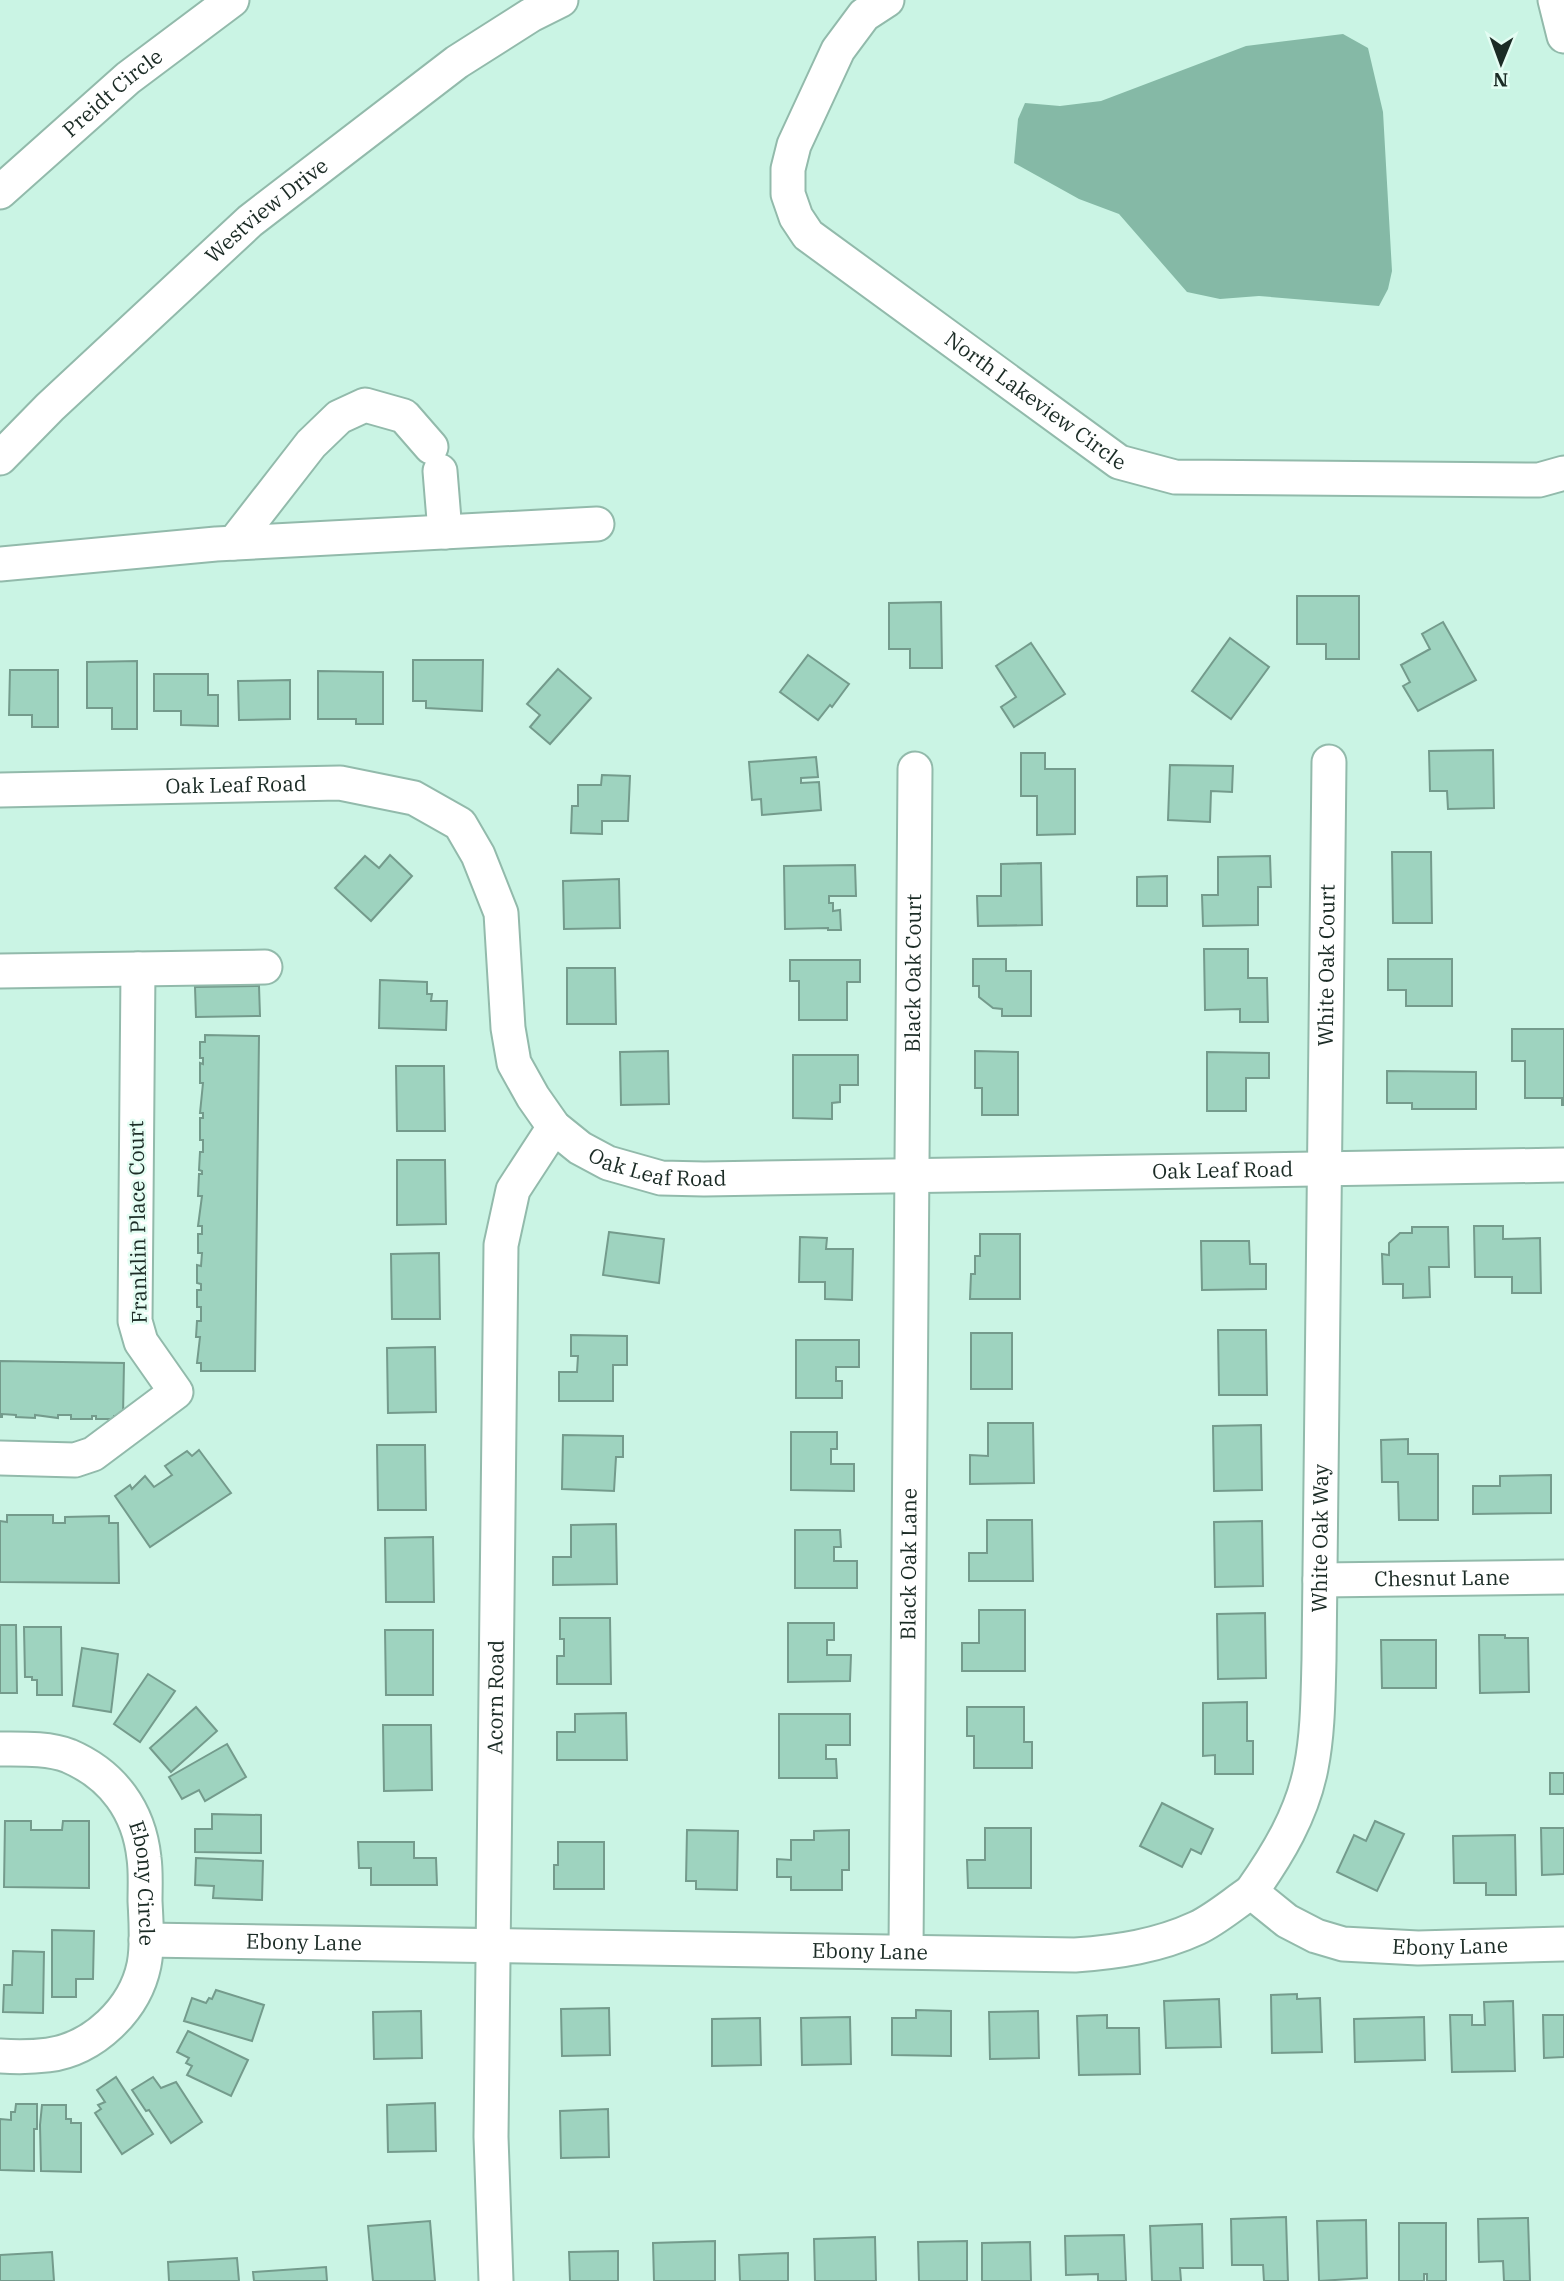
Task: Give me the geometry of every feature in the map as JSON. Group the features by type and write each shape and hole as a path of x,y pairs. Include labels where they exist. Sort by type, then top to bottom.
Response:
{"street":[{"name":"Preidt Circle","path":"0,192 128,78 232,0"},
{"name":"Westview Drive","path":"0,458 50,407 250,221 526,7 561,0"},
{"name":"North Lakeview Circle","path":"887,0 864,15 838,50 794,145 788,169 788,194 796,217 808,235 1119,462 1175,477 1539,480 1564,473"},
{"path":"1555,0 1564,36"},
{"path":"234,543 311,444 339,417 365,405 404,416 435,459 445,532"},
{"path":"0,564 234,543 597,524"},
{"name":"White Oak Court","path":"1324,1168 1329,762"},
{"name":"Black Oak Court","path":"913,1176 915,769"},
{"name":"Oak Leaf Road","path":"0,790 340,783 414,798 460,824 478,855 501,913 508,1028 514,1063 533,1097 554,1127 579,1148 608,1163 661,1178 1564,1165"},
{"path":"0,971 265,967"},
{"name":"Franklin Place Court","path":"0,1458 75,1460 93,1454 176,1392 141,1342 135,1321 138,969"},
{"name":"Acorn Road","path":"496,2281 491,2177 492,1946 501,1245 513,1190 554,1127"},
{"name":"White Oak Way","path":"1251,1892 1278,1853 1291,1826 1303,1798 1311,1767 1320,1660 1324,1168"},
{"name":"Black Oak Lane","path":"906,1951 913,1176"},
{"name":"Chesnut Lane","path":"1320,1580 1564,1577"},
{"name":"Ebony Circle","path":"0,1749 24,1749 67,1755 113,1785 130,1807 139,1832 144,1859 146,1940 139,1983 124,2009 104,2030 80,2045 51,2055 0,2056"},
{"name":"Ebony Lane","path":"146,1940 1076,1955 1121,1952 1166,1940 1199,1927 1251,1892 1287,1921 1316,1936 1343,1944 1418,1948 1564,1944"}],"shaded area":[{"path":"1343,34 1368,48 1383,112 1392,271 1388,289 1379,306 1259,296 1220,299 1187,292 1119,214 1079,199 1014,163 1018,119 1025,103 1060,106 1101,101 1246,46"}],"building":[{"path":"1297,596 1359,596 1359,659 1326,659 1326,644 1297,644"},
{"path":"941,602 942,668 910,668 910,649 889,649 889,603"},
{"path":"1443,622 1476,680 1418,711 1403,686 1410,682 1401,665 1430,649 1422,634"},
{"path":"1230,638 1269,667 1231,719 1192,691"},
{"path":"1031,643 1065,694 1014,727 1001,707 1016,697 996,666"},
{"path":"808,655 849,684 832,707 830,705 818,720 780,692"},
{"path":"413,660 483,660 482,711 426,708 426,701 413,701"},
{"path":"137,661 137,729 112,729 112,708 87,708 87,662"},
{"path":"558,669 591,698 550,744 530,727 540,715 527,704"},
{"path":"10,670 58,670 58,727 32,727 32,715 9,715"},
{"path":"318,671 383,672 383,724 356,724 356,719 318,719"},
{"path":"154,674 208,674 208,695 218,695 218,726 181,725 181,711 154,711"},
{"path":"290,680 290,719 239,720 238,681"},
{"path":"1493,750 1494,808 1448,809 1447,791 1430,791 1429,751"},
{"path":"1021,753 1045,753 1045,769 1075,769 1075,834 1037,835 1037,796 1021,796"},
{"path":"816,757 818,777 801,778 801,783 819,782 821,810 762,815 761,799 752,800 749,762"},
{"path":"1170,765 1233,766 1232,792 1211,791 1210,822 1168,820"},
{"path":"602,775 630,776 628,821 602,821 602,834 571,833 572,806 578,806 578,785 601,785"},
{"path":"1392,852 1431,852 1432,923 1393,923"},
{"path":"390,855 412,876 371,921 335,888 365,856 379,868"},
{"path":"1270,856 1271,887 1258,887 1258,925 1203,926 1202,895 1218,895 1218,857"},
{"path":"1041,863 1042,925 978,926 977,896 1001,896 1001,864"},
{"path":"855,865 856,896 829,896 833,911 840,910 841,930 785,929 784,866"},
{"path":"1167,876 1167,906 1137,906 1137,877"},
{"path":"619,879 620,928 564,929 563,881"},
{"path":"1204,949 1248,949 1248,978 1267,978 1268,1022 1240,1022 1240,1009 1205,1010"},
{"path":"973,959 1006,959 1006,971 1031,971 1031,1016 1002,1016 1002,1009 993,1008 979,997 979,986 973,986"},
{"path":"1388,959 1452,959 1452,1006 1406,1006 1406,990 1388,990"},
{"path":"790,960 860,960 860,982 847,982 847,1020 799,1020 799,981 790,981"},
{"path":"567,968 615,968 616,1024 567,1024"},
{"path":"380,980 427,982 427,994 432,994 431,1001 447,1001 446,1030 379,1028"},
{"path":"259,986 260,1016 196,1017 195,987"},
{"path":"1512,1029 1564,1029 1564,1105 1562,1098 1525,1098 1525,1061 1512,1061"},
{"path":"205,1035 259,1036 255,1371 201,1371 201,1363 197,1363 200,1337 196,1337 197,1321 201,1321 201,1307 197,1307 197,1290 201,1290 201,1284 197,1283 197,1265 201,1266 202,1253 198,1253 198,1234 202,1234 202,1226 198,1226 202,1196 198,1196 199,1174 202,1174 199,1170 200,1152 203,1152 203,1140 200,1140 203,1083 200,1083 200,1063 203,1064 203,1058 200,1058 200,1042 205,1042"},
{"path":"668,1051 669,1104 621,1105 620,1052"},
{"path":"975,1051 1018,1052 1018,1115 982,1115 982,1088 975,1088"},
{"path":"1207,1052 1269,1053 1269,1078 1246,1078 1246,1111 1207,1111"},
{"path":"793,1055 858,1055 858,1085 840,1085 840,1102 832,1103 832,1119 793,1118"},
{"path":"396,1066 444,1066 445,1131 397,1131"},
{"path":"1387,1071 1476,1072 1476,1109 1412,1109 1412,1103 1387,1103"},
{"path":"397,1160 445,1160 446,1224 397,1225"},
{"path":"1474,1226 1503,1226 1503,1239 1540,1238 1541,1293 1512,1293 1512,1277 1475,1277"},
{"path":"1412,1227 1448,1227 1449,1267 1429,1267 1430,1297 1403,1298 1403,1284 1383,1284 1382,1254 1389,1255 1389,1243 1400,1233 1412,1233"},
{"path":"609,1232 664,1239 659,1283 603,1275"},
{"path":"980,1234 1020,1234 1020,1299 970,1299 975,1256 980,1256"},
{"path":"800,1237 827,1238 826,1249 853,1249 852,1300 825,1299 825,1282 799,1282"},
{"path":"1201,1241 1249,1241 1250,1264 1266,1264 1266,1289 1202,1290"},
{"path":"439,1253 440,1319 392,1319 391,1254"},
{"path":"1218,1330 1266,1330 1267,1395 1219,1395"},
{"path":"971,1333 1012,1333 1012,1389 971,1389"},
{"path":"571,1335 627,1336 627,1365 613,1365 613,1401 559,1401 559,1372 577,1372 578,1356 571,1356"},
{"path":"796,1340 859,1340 859,1367 836,1367 836,1381 842,1381 842,1398 796,1398"},
{"path":"435,1347 436,1412 388,1413 387,1348"},
{"path":"0,1361 124,1363 123,1416 114,1416 114,1419 96,1419 96,1416 92,1416 92,1419 71,1419 71,1415 58,1415 58,1418 35,1415 35,1418 2,1414 0,1417"},
{"path":"988,1423 1033,1423 1034,1483 970,1484 970,1455 988,1456"},
{"path":"1261,1425 1262,1490 1214,1491 1213,1426"},
{"path":"791,1432 837,1432 837,1449 831,1449 831,1464 854,1464 854,1491 791,1490"},
{"path":"563,1435 623,1436 623,1457 616,1457 614,1491 562,1489"},
{"path":"1408,1439 1408,1454 1438,1454 1438,1520 1399,1520 1398,1482 1382,1482 1381,1440"},
{"path":"377,1445 425,1445 426,1510 378,1510"},
{"path":"199,1450 231,1493 150,1547 115,1496 130,1485 132,1489 145,1476 154,1487 172,1475 165,1466 187,1451 192,1456"},
{"path":"1551,1475 1551,1513 1473,1514 1473,1486 1500,1486 1500,1476"},
{"path":"7,1515 53,1515 53,1523 65,1523 65,1517 109,1516 109,1523 118,1523 119,1583 0,1582 0,1521 7,1522"},
{"path":"987,1520 1032,1520 1033,1581 969,1581 969,1553 987,1553"},
{"path":"1262,1521 1263,1586 1215,1587 1214,1522"},
{"path":"616,1524 617,1584 553,1585 553,1557 571,1557 571,1525"},
{"path":"795,1530 840,1530 841,1547 834,1547 834,1561 857,1561 857,1588 795,1588"},
{"path":"433,1537 434,1602 386,1602 385,1538"},
{"path":"979,1610 1025,1610 1025,1671 962,1671 962,1643 979,1643"},
{"path":"1265,1613 1266,1678 1218,1679 1217,1614"},
{"path":"560,1618 610,1618 611,1684 557,1684 557,1656 564,1656 564,1639 560,1639"},
{"path":"788,1623 834,1623 834,1640 827,1640 827,1655 851,1655 850,1681 788,1682"},
{"path":"0,1625 16,1625 17,1693 0,1693"},
{"path":"24,1627 61,1627 62,1695 37,1695 37,1680 25,1677"},
{"path":"385,1630 433,1630 433,1695 386,1695"},
{"path":"1479,1635 1528,1638 1529,1692 1480,1693"},
{"path":"1381,1640 1436,1640 1436,1688 1382,1688"},
{"path":"82,1648 118,1654 111,1712 73,1706"},
{"path":"148,1674 175,1691 140,1742 114,1724"},
{"path":"1247,1702 1247,1741 1253,1741 1253,1774 1215,1774 1215,1755 1203,1756 1203,1703"},
{"path":"196,1707 217,1731 171,1772 150,1748"},
{"path":"967,1707 1024,1707 1024,1742 1032,1742 1032,1768 974,1768 974,1736 967,1736"},
{"path":"626,1713 627,1760 557,1760 557,1732 575,1732 575,1714"},
{"path":"779,1714 850,1714 850,1745 826,1745 826,1759 836,1759 837,1778 779,1778"},
{"path":"383,1725 431,1725 432,1790 384,1791"},
{"path":"227,1744 246,1777 205,1801 199,1790 182,1799 169,1777"},
{"path":"1550,1773 1564,1773 1564,1794 1550,1794"},
{"path":"1162,1803 1213,1829 1201,1854 1191,1849 1182,1867 1140,1846"},
{"path":"212,1814 261,1815 261,1853 195,1852 195,1829 212,1829"},
{"path":"5,1821 31,1821 31,1830 62,1830 63,1821 89,1821 89,1888 4,1887"},
{"path":"1375,1821 1404,1834 1377,1891 1337,1872 1354,1835 1366,1841"},
{"path":"985,1828 1031,1828 1031,1888 968,1888 967,1860 985,1860"},
{"path":"1541,1828 1564,1828 1564,1874 1542,1875"},
{"path":"687,1830 738,1831 737,1890 696,1889 696,1881 686,1881"},
{"path":"849,1830 849,1870 842,1870 842,1890 791,1890 791,1877 777,1877 777,1859 791,1860 791,1840 814,1840 814,1831"},
{"path":"1515,1835 1516,1895 1486,1895 1486,1883 1454,1883 1453,1836"},
{"path":"358,1842 414,1842 414,1858 436,1858 437,1885 371,1885 371,1868 359,1868"},
{"path":"558,1842 604,1842 604,1889 554,1889"},
{"path":"196,1858 263,1861 262,1900 213,1898 214,1886 195,1885"},
{"path":"52,1930 94,1931 93,1979 76,1979 76,1997 52,1997"},
{"path":"13,1951 44,1952 43,2013 3,2012 4,1985 12,1985"},
{"path":"216,1990 264,2005 252,2041 184,2021 192,1998 206,2003 209,1998 212,1999"},
{"path":"1297,1994 1297,1999 1320,1998 1322,2052 1272,2053 1271,1995"},
{"path":"1219,1999 1221,2047 1166,2048 1164,2001"},
{"path":"1513,2001 1515,2071 1452,2072 1450,2015 1472,2015 1472,2025 1485,2025 1484,2002"},
{"path":"609,2008 610,2055 562,2056 561,2009"},
{"path":"916,2010 951,2011 951,2056 892,2055 892,2018 916,2018"},
{"path":"421,2011 422,2058 374,2059 373,2012"},
{"path":"1038,2011 1039,2058 990,2059 989,2012"},
{"path":"1107,2015 1107,2028 1139,2028 1140,2074 1079,2075 1077,2016"},
{"path":"1543,2015 1564,2015 1564,2057 1544,2058"},
{"path":"850,2017 851,2064 802,2065 801,2018"},
{"path":"1424,2017 1425,2060 1355,2062 1354,2019"},
{"path":"760,2018 761,2065 712,2066 712,2019"},
{"path":"188,2031 248,2060 231,2096 187,2075 192,2066 186,2063 189,2058 177,2052"},
{"path":"116,2077 153,2134 122,2154 95,2113 101,2109 98,2105 105,2102 97,2090"},
{"path":"153,2077 161,2088 176,2082 202,2122 171,2143 132,2090"},
{"path":"435,2103 436,2151 388,2152 387,2105"},
{"path":"16,2104 37,2104 34,2171 0,2170 0,2119 11,2120 11,2112 15,2112"},
{"path":"42,2105 66,2105 66,2119 71,2119 71,2123 81,2123 81,2172 41,2171"},
{"path":"608,2109 609,2157 561,2158 560,2111"},
{"path":"1286,2217 1288,2281 1264,2281 1263,2265 1232,2265 1231,2219"},
{"path":"1528,2218 1530,2281 1504,2281 1503,2261 1479,2262 1478,2219"},
{"path":"1366,2220 1367,2278 1319,2281 1317,2221"},
{"path":"430,2221 435,2281 373,2281 368,2226"},
{"path":"1399,2223 1446,2223 1446,2281 1427,2281 1427,2274 1424,2274 1424,2281 1399,2281"},
{"path":"1202,2224 1203,2268 1180,2268 1181,2281 1152,2281 1150,2226"},
{"path":"1124,2235 1126,2281 1098,2281 1098,2274 1066,2275 1065,2236"},
{"path":"875,2237 876,2281 815,2281 814,2239"},
{"path":"715,2241 715,2281 654,2281 653,2243"},
{"path":"967,2241 967,2281 919,2281 918,2242"},
{"path":"1030,2242 1031,2281 982,2281 982,2243"},
{"path":"618,2251 618,2281 570,2281 569,2252"},
{"path":"52,2252 54,2281 0,2281 0,2255"},
{"path":"788,2253 788,2281 740,2281 739,2255"},
{"path":"237,2258 239,2281 169,2281 168,2262"},
{"path":"326,2267 327,2281 254,2281 253,2272"}]}
